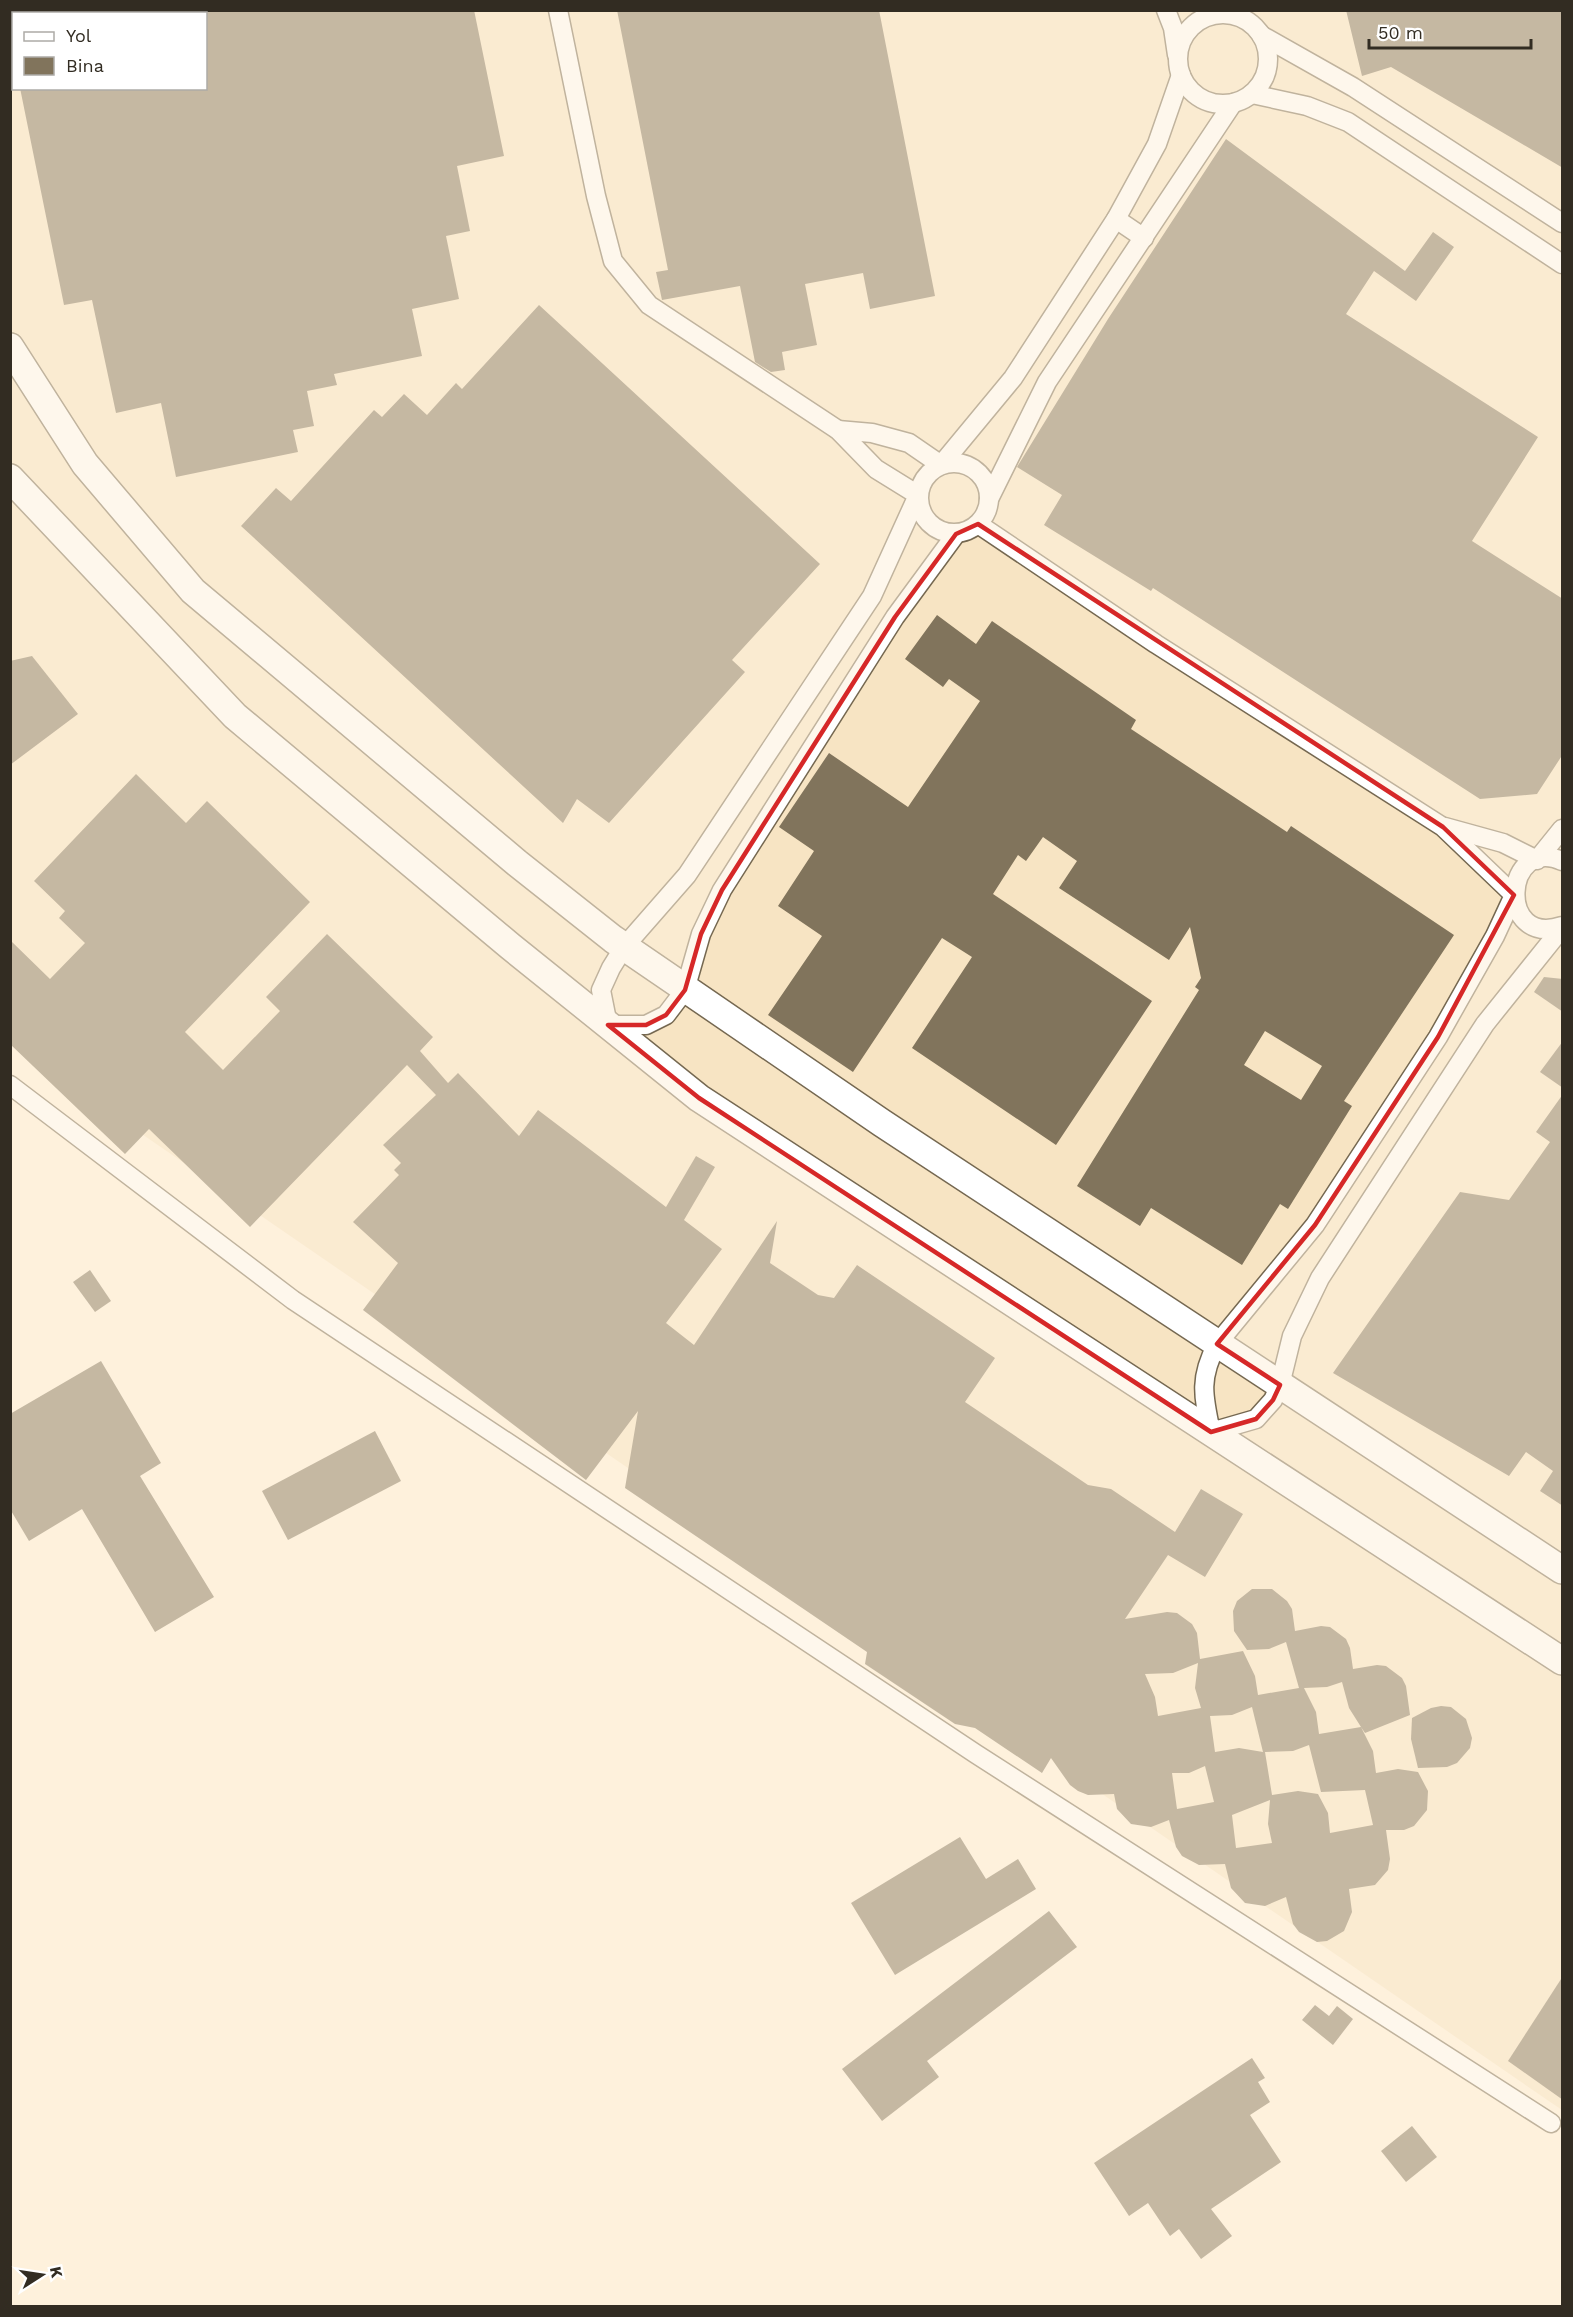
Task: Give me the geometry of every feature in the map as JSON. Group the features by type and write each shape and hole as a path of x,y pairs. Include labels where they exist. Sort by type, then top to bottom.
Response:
{"street":[{"path":"558,10 596,196 613,261 649,305 838,430 876,469 918,495 921,512 927,522 944,533 956,534 968,531 978,524 987,511 989,499 1047,382 1233,103"},
{"path":"608,1025 601,990 624,947 687,875 872,596 926,477 941,465 1013,378 1116,219 1157,144 1179,67 1180,44 1188,31 1200,20 1218,14 1231,13 1251,23 1261,35 1267,50 1268,67 1263,81 1252,94 1233,103 1216,104 1201,99 1189,88 1179,67 1173,28 1166,10"},
{"path":"1261,35 1353,87 1563,223"},
{"path":"1252,94 1307,106 1348,122 1563,264"},
{"path":"1116,219 1144,238"},
{"path":"10,347 85,464 194,591 517,863 624,947 685,990 1217,1344 1563,1570"},
{"path":"838,430 872,433 909,443 941,465 954,462 974,468 987,486 989,499"},
{"path":"10,478 235,716 699,1098 1563,1661"},
{"path":"978,524 1155,644 1443,827 1514,895 1515,904 1527,921 1537,927 1562,927"},
{"path":"608,1025 646,1025 666,1015 685,990 701,934 722,890 896,617 956,534"},
{"path":"1443,827 1503,843 1537,860 1550,858 1563,861"},
{"path":"1211,1432 1202,1390 1206,1364 1217,1344 1316,1225 1438,1037 1495,936 1514,895 1520,872 1537,860 1563,829"},
{"path":"1211,1432 1256,1419 1273,1400 1281,1385 1292,1336 1320,1278 1485,1024 1562,927"},
{"path":"10,1085 293,1300 976,1754 1551,2123"}],"highlighted area":[{"path":"978,524 1443,827 1514,895 1438,1037 1315,1225 1217,1344 1280,1385 1273,1400 1256,1419 1211,1432 699,1098 608,1025 646,1025 666,1015 685,990 701,934 722,890 895,617 956,534"}],"shaded area":[{"path":"11,11 1562,11 1562,2110 11,1044"}],"building":[{"path":"206,10 474,10 504,156 457,166 470,231 446,236 459,299 412,309 422,356 334,374 337,385 307,391 314,426 293,430 298,452 176,477 161,403 116,413 92,300 64,305 20,90 207,90"},
{"path":"617,10 879,10 935,296 870,309 863,273 805,284 817,345 782,352 785,370 771,372 755,362 740,286 662,300 656,272 668,270"},
{"path":"1346,10 1563,10 1563,168 1391,67 1362,76"},
{"path":"1226,139 1405,271 1433,232 1454,247 1416,301 1374,271 1346,314 1538,437 1472,541 1563,599 1563,754 1537,794 1480,799 1153,588 1151,591 1044,525 1062,495 1017,467 1108,319"},
{"path":"539,305 820,564 732,660 745,672 609,823 577,799 563,823 241,526 276,488 291,501 374,410 382,417 404,394 427,415 456,383 462,389"},
{"path":"937,615 976,644 992,621 1136,720 1131,729 1287,832 1291,826 1454,935 1344,1101 1352,1106 1288,1209 1280,1204 1242,1265 1151,1208 1140,1226 1077,1186 1199,990 1195,987 1201,978 1190,927 1169,960 1059,888 1077,861 1043,837 1026,861 1018,855 993,894 1152,1001 1056,1145 912,1048 972,957 942,938 853,1072 768,1015 822,936 778,906 814,851 779,827 829,753 908,807 980,701 949,679 943,687 905,659","holes":["1265,1031 1322,1066 1301,1100 1244,1065"]},
{"path":"32,656 78,714 10,765 10,661"},
{"path":"136,774 186,823 207,801 310,902 185,1032 223,1070 280,1011 266,997 327,934 433,1037 420,1051 448,1083 458,1073 519,1136 538,1110 666,1207 696,1156 715,1167 684,1220 722,1249 666,1323 694,1345 777,1221 770,1263 818,1295 834,1298 857,1265 995,1358 965,1402 1088,1485 1111,1489 1175,1532 1201,1489 1243,1514 1205,1577 1168,1555 1125,1619 1167,1612 1177,1613 1192,1624 1197,1633 1200,1659 1243,1651 1255,1676 1258,1695 1299,1688 1286,1642 1269,1649 1247,1650 1234,1631 1233,1611 1237,1601 1252,1589 1272,1589 1287,1601 1292,1609 1295,1631 1321,1626 1330,1627 1346,1639 1350,1648 1353,1669 1377,1665 1386,1666 1402,1678 1406,1686 1410,1715 1365,1733 1361,1727 1373,1751 1376,1773 1398,1769 1418,1772 1428,1791 1427,1810 1414,1826 1404,1830 1386,1830 1390,1859 1388,1870 1375,1885 1349,1889 1352,1912 1344,1931 1327,1941 1317,1942 1299,1932 1293,1924 1286,1897 1265,1906 1245,1903 1231,1888 1225,1864 1199,1865 1182,1856 1176,1847 1169,1820 1151,1827 1131,1824 1117,1809 1114,1794 1088,1795 1078,1791 1070,1785 1051,1758 1042,1773 975,1728 955,1724 865,1664 867,1652 625,1488 638,1411 586,1480 363,1310 398,1263 353,1222 399,1175 394,1170 401,1163 383,1145 436,1095 407,1065 250,1227 149,1129 125,1154 10,1044 10,940 50,979 85,943 59,918 65,911 34,881","holes":["1198,1663 1195,1688 1201,1708 1158,1716 1155,1697 1145,1674 1173,1673","1342,1682 1349,1708 1361,1727 1319,1734 1316,1712 1304,1688 1327,1687","1252,1707 1263,1752 1239,1748 1215,1752 1210,1716 1232,1715","1309,1745 1321,1792 1365,1790 1373,1825 1330,1833 1328,1813 1318,1794 1298,1791 1272,1795 1265,1752 1293,1751","1205,1766 1214,1802 1177,1809 1172,1773 1189,1773","1270,1800 1268,1824 1272,1843 1236,1848 1232,1815"]},
{"path":"1544,977 1563,979 1563,1012 1534,992"},
{"path":"1563,1041 1563,1088 1540,1072"},
{"path":"1563,1094 1563,1506 1540,1491 1553,1471 1526,1452 1509,1476 1333,1373 1460,1192 1509,1200 1550,1142 1536,1132"},
{"path":"90,1270 111,1301 95,1312 73,1282"},
{"path":"101,1361 161,1463 140,1476 214,1597 155,1632 82,1509 29,1541 10,1509 10,1414"},
{"path":"375,1431 401,1481 288,1540 262,1491"},
{"path":"1451,1707 1466,1719 1472,1738 1470,1748 1457,1763 1447,1767 1418,1768 1411,1739 1412,1718 1431,1708"},
{"path":"960,1837 986,1879 1018,1859 1036,1889 895,1975 851,1903"},
{"path":"1049,1911 1077,1947 927,2061 939,2077 882,2121 842,2069"},
{"path":"1563,1976 1563,2100 1508,2061"},
{"path":"1315,2005 1329,2016 1337,2006 1353,2019 1333,2045 1302,2020"},
{"path":"1252,2058 1265,2078 1258,2082 1270,2102 1250,2115 1281,2162 1211,2209 1232,2236 1201,2259 1179,2229 1170,2236 1148,2203 1129,2216 1094,2163"},
{"path":"1412,2126 1437,2157 1406,2182 1381,2151"}]}
